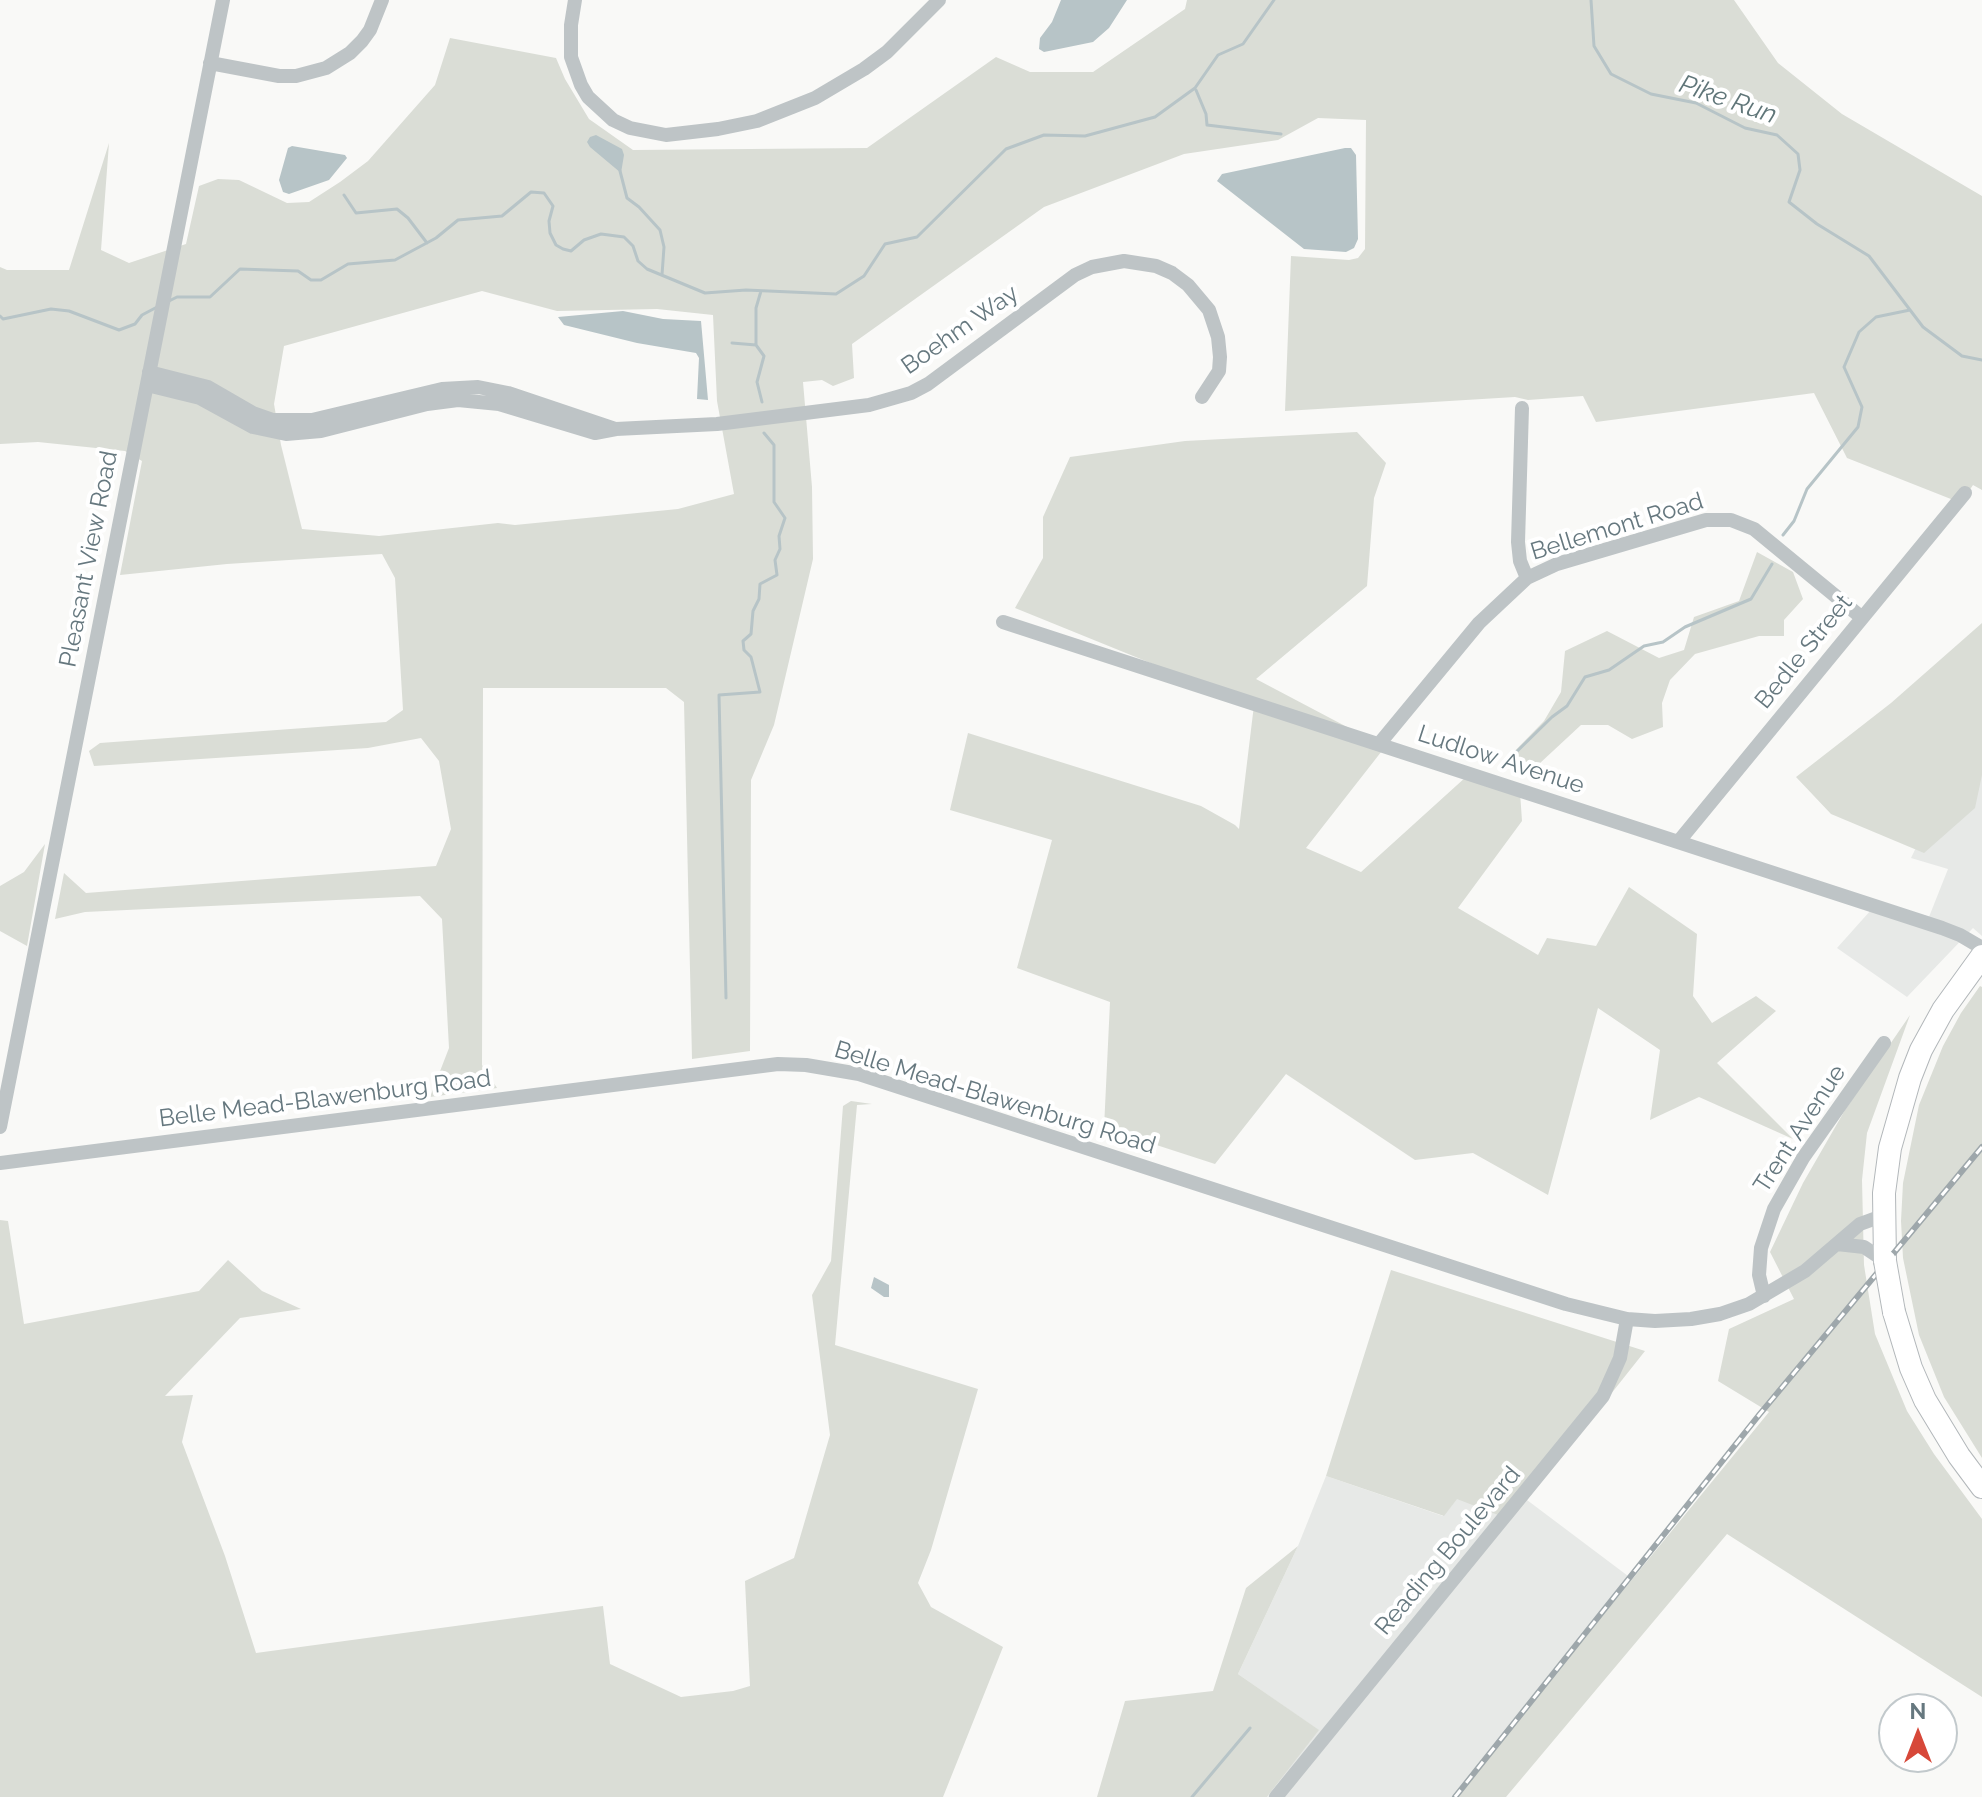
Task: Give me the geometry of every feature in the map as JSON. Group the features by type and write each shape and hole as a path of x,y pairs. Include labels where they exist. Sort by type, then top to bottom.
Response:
{"highway":[{"path":"1982,956 1957,990 1921,1050 1899,1114 1882,1216 1885,1261 1900,1337 1911,1368 1936,1421 1982,1487"}],"street":[{"name":"Pleasant View Road","path":"0,1127 223,0"},
{"path":"210,63 279,76 296,76 326,68 350,53 362,41 382,0"},
{"path":"575,0 570,34 571,57 588,97 613,120 630,128 666,135 757,121 815,98 887,52 939,0"},
{"name":"Boehm Way","path":"148,379 253,420 270,432 302,434 436,396 518,403 595,433 616,429 717,424 869,405 911,393 943,374 1075,275 1092,267 1124,261 1156,266 1172,273 1194,291 1209,310 1218,337 1219,371 1202,397"},
{"path":"1522,408 1518,542 1520,561 1527,578"},
{"name":"Bedle Street","path":"1679,841 1965,493"},
{"name":"Bellemont Road","path":"1379,744 1479,623 1527,578 1603,549 1706,520 1718,518 1754,529 1861,617"},
{"name":"Ludlow Avenue","path":"1003,622 1942,928 1982,948"},
{"name":"Trent Avenue","path":"1764,1296 1759,1275 1761,1248 1774,1209 1803,1158 1884,1043"},
{"name":"Belle Mead-Blawenburg Road","path":"0,1163 746,1067 806,1065 836,1069 884,1082 1566,1304 1627,1319 1699,1318 1731,1310 1764,1296"},
{"path":"1764,1296 1805,1271 1860,1224 1882,1216"},
{"path":"1837,1244 1858,1245 1885,1261"},
{"name":"Reading Boulevard","path":"1276,1797 1603,1396 1620,1358 1627,1319"}],"shaded area":[{"path":"1061,0 1127,0 1109,28 1093,42 1044,52 1039,49 1040,38 1052,22"},
{"path":"1187,0 1734,0 1778,63 1842,114 1982,196 1982,490 1973,485 1961,503 1847,458 1814,393 1596,422 1583,396 1528,400 1515,397 1285,411 1291,256 1349,260 1358,258 1365,249 1366,120 1318,118 1278,140 1184,154 1044,207 852,344 854,378 833,386 822,380 803,382 812,487 813,559 774,725 751,780 750,1051 692,1059 684,702 666,688 483,688 482,1065 497,1088 430,1097 449,1048 442,919 420,896 85,912 55,919 64,873 86,893 436,866 451,829 439,761 421,738 368,748 94,766 89,751 100,743 386,722 403,710 395,578 382,554 227,564 120,575 142,461 125,451 38,442 0,444 0,267 7,270 69,270 109,143 101,250 129,263 186,244 199,186 218,179 239,180 287,203 309,202 340,182 368,161 435,85 450,38 556,58 589,119 633,150 867,148 996,57 1030,72 1093,72 1185,9","holes":["482,291 557,311 657,309 713,315 717,401 734,494 678,509 515,525 498,523 379,536 302,529 274,404 284,346"]},
{"path":"596,135 622,149 621,173 590,147 587,142"},
{"path":"292,146 345,155 347,158 329,180 289,194 283,192 279,180 288,148"},
{"path":"1351,148 1356,155 1358,239 1354,248 1346,252 1304,249 1217,181 1222,174"},
{"path":"623,311 663,319 701,321 708,400 697,399 699,358 696,353 637,343 564,325 558,317"},
{"path":"1357,432 1386,463 1374,498 1367,586 1256,679 1385,747 1306,848 1361,872 1467,776 1520,792 1522,821 1458,908 1538,955 1547,938 1596,946 1629,887 1697,934 1693,996 1712,1023 1756,996 1776,1011 1717,1063 1793,1139 1699,1097 1650,1120 1660,1050 1598,1008 1548,1195 1473,1153 1415,1160 1286,1074 1215,1164 1104,1128 1110,1002 1017,968 1052,840 950,810 968,733 1201,806 1239,829 1254,705 1015,608 1043,558 1043,517 1070,457 1185,441"},
{"path":"1757,552 1793,572 1803,599 1784,620 1784,636 1759,636 1695,654 1670,680 1662,703 1663,727 1632,739 1608,725 1581,725 1539,764 1506,760 1544,721 1561,692 1565,651 1607,631 1659,658 1684,650 1694,617 1739,601"},
{"path":"1982,623 1982,775 1975,808 1924,853 1831,814 1796,777 1891,703"},
{"path":"1982,733 1982,936 1973,928 1907,997 1837,948 1871,910 1925,927 1948,869 1911,858"},
{"path":"45,844 27,946 0,931 0,886 24,872"},
{"path":"1980,986 1982,1458 1944,1397 1919,1335 1903,1258 1901,1221 1903,1183 1919,1105 1943,1046"},
{"path":"1910,1015 1867,1133 1862,1180 1864,1265 1875,1334 1907,1411 1982,1519 1982,1697 1727,1534 1506,1797 1454,1797 1769,1412 1718,1381 1729,1329 1794,1299 1770,1252 1803,1183 1845,1110"},
{"path":"851,1101 872,1104 857,1105 835,1345 978,1389 931,1550 918,1583 931,1607 1003,1647 943,1797 0,1797 0,1220 8,1221 24,1324 199,1291 228,1260 262,1291 301,1309 240,1318 165,1396 193,1395 182,1442 225,1556 256,1653 603,1606 610,1664 681,1697 733,1691 750,1686 745,1581 794,1558 830,1435 812,1295 831,1261 843,1106"},
{"path":"1391,1270 1645,1351 1511,1520 1457,1499 1444,1516 1326,1476"},
{"path":"874,1277 889,1285 889,1297 871,1288"},
{"path":"1326,1476 1443,1516 1456,1499 1527,1500 1632,1579 1454,1797 1267,1797 1318,1730 1238,1674 1298,1546"},
{"path":"1298,1546 1238,1674 1319,1730 1267,1797 1097,1797 1125,1701 1213,1691 1246,1588"}],"waterway":[{"path":"169,301 177,297 210,297 240,269 298,271 311,280 321,280 348,264 395,260 436,238 458,220 502,216 531,192 544,193 553,206 550,233 556,245 563,249 571,251 584,240 601,234 624,237 633,246 638,261 647,269 705,293 746,290 836,294 864,276 885,244 917,237 1006,149 1044,135 1085,136 1155,117 1195,88 1218,55 1243,44 1274,0"},
{"name":"Pike Run","path":"1591,0 1594,46 1611,74 1651,94 1696,103 1745,128 1777,135 1798,154 1800,170 1789,202 1817,224 1869,256 1923,327 1962,356 1982,360"},
{"path":"1196,90 1207,125 1281,134"},
{"path":"620,171 627,198 660,230 664,247 662,275"},
{"path":"344,195 356,213 397,209 427,243"},
{"path":"761,291 756,308 756,345 764,356 757,382 762,402"},
{"path":"0,316 3,319 51,309 69,311 119,330 135,324 142,315 159,306"},
{"path":"1783,535 1794,521 1807,489 1858,427 1862,407 1844,367 1859,332 1876,317 1910,310"},
{"path":"732,343 756,345"},
{"path":"726,998 719,695 760,692 751,657 744,650 743,641 751,634 760,584 777,575 775,560 785,518 774,502 774,445 764,433"},
{"path":"1500,768 1567,706 1585,677 1609,670 1644,646 1663,642 1685,627 1751,599 1772,564"},
{"path":"1192,1797 1250,1728"}],"railway":[{"path":"1455,1797 1759,1415 1982,1147"}]}
